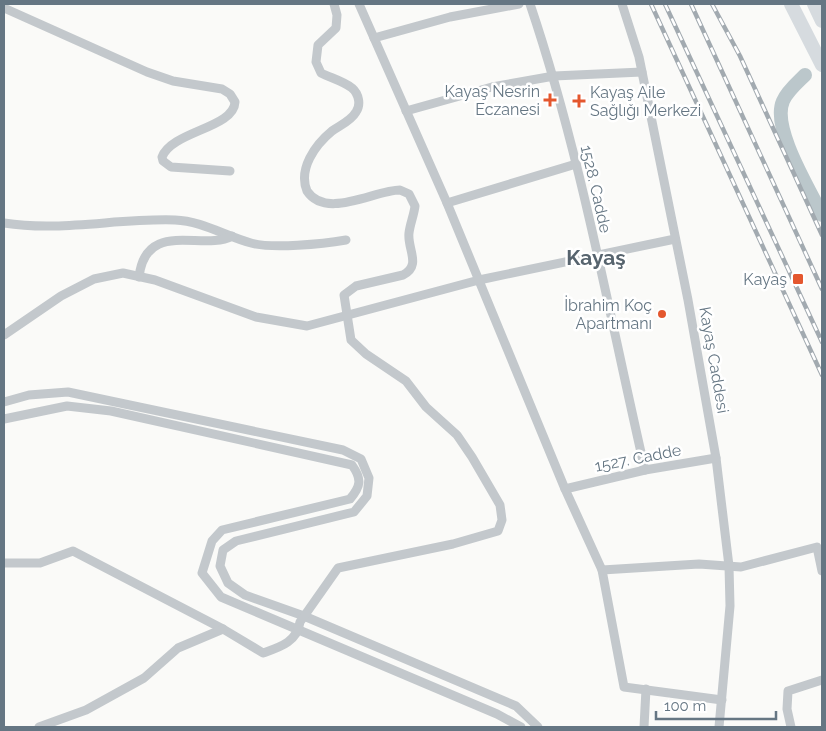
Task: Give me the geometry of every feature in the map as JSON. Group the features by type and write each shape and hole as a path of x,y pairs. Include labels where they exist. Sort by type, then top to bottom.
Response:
{"highway":[{"path":"782,4 794,27 820,60"},
{"path":"791,4 820,60"},
{"path":"814,4 822,21"}],"street":[{"path":"4,563 40,563 73,552 223,629 263,653 286,645 299,629 304,616 338,568 498,531 502,520 500,505 490,485 457,435 426,407 406,381 366,354 351,340 344,295 352,288 403,275 411,268 414,258 409,242 409,231 415,206 409,194 400,190 336,204 314,199 306,187 306,169 313,152 327,136 353,116 358,106 358,98 355,91 321,73 316,62 318,46 336,28 337,15 334,4"},
{"path":"359,4 447,203 565,489 602,570 624,687 722,700"},
{"path":"374,38 450,18 519,4"},
{"name":"1528. Cadde","path":"530,4 554,76 576,164 645,470"},
{"name":"Kayaş Caddesi","path":"622,4 642,72 716,458 729,566 730,606 719,727"},
{"path":"4,8 147,72 173,81 217,88 230,94 235,102 232,111 212,125 172,144 162,157 163,161 170,167 230,171"},
{"path":"406,111 492,87 554,76 642,72"},
{"path":"447,203 576,164"},
{"path":"4,223 64,226 174,220 202,225 250,243 262,245 329,243 346,240"},
{"path":"139,277 140,266 147,255 163,244 180,239 224,240 232,236"},
{"path":"4,335 61,296 94,279 123,274 155,280 256,317 287,324 307,326 479,280 675,239"},
{"path":"4,402 29,395 68,392 343,450 362,459 369,478 367,496 354,512 236,541 223,550 220,566 228,583 245,595 304,616 516,706 538,727"},
{"path":"4,419 67,406 111,411 352,465 359,476 359,488 350,499 222,530 212,541 206,554 202,573 221,597 497,714 521,727"},
{"name":"1527. Cadde","path":"565,489 645,470 716,458"},
{"path":"602,570 699,564 741,568 817,547 822,570"},
{"path":"39,727 86,710 144,678 178,648 223,629"},
{"path":"791,727 787,709 788,690 822,680"},
{"path":"644,727 646,689"}],"waterway":[{"path":"805,75 790,90 783,101 781,113 782,127 801,175 822,215"}],"railway":[{"path":"651,4 822,375"},
{"path":"665,4 822,342"},
{"path":"691,4 822,289"},
{"path":"712,4 740,56 822,235"}],"place":[{"name":"Kayaş Nesrin Eczanesi","path":"550,100"},
{"name":"Kayaş Aile Sağlığı Merkezi","path":"579,101"},
{"name":"Kayaş","path":"798,279"},
{"name":"İbrahim Koç Apartmanı","path":"662,314"}],"district":[{"name":"Kayaş","path":"596,257"}]}
